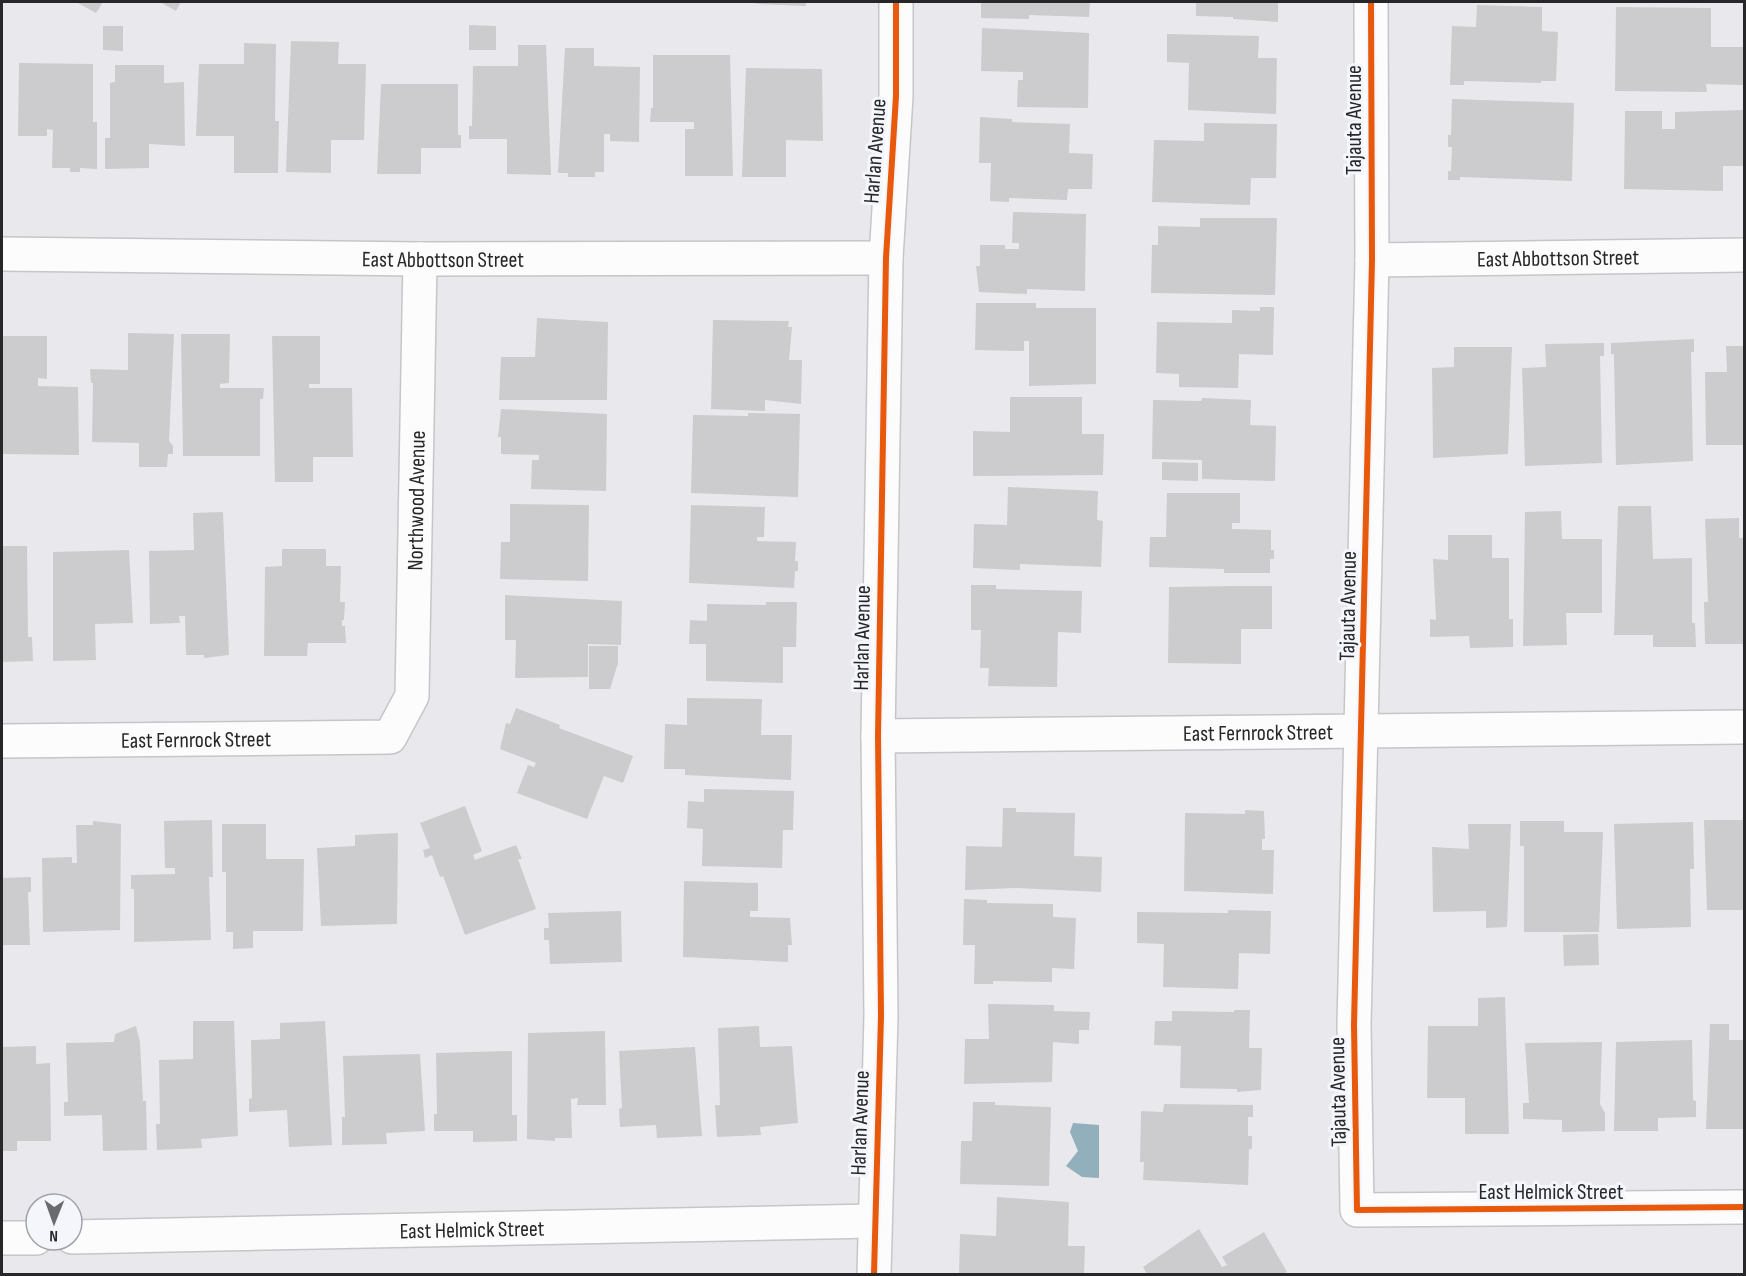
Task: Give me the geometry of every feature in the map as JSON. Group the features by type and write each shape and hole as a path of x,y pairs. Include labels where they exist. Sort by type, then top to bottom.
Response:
{"street":[{"name":"Harlan Avenue","path":"874,1275 881,1016 878,736 886,258 896,96 896,2"},
{"name":"Tajauta Avenue","path":"1357,1210 1354,1025 1372,260 1371,2"},
{"name":"East Abbottson Street","path":"2,254 420,259 886,258"},
{"name":"East Abbottson Street","path":"1372,260 1744,255"},
{"name":"Northwood Avenue","path":"390,737 411,696 420,259"},
{"name":"East Fernrock Street","path":"878,736 1744,727"},
{"name":"East Fernrock Street","path":"2,741 390,737"},
{"name":"East Helmick Street","path":"1357,1210 1744,1207"},
{"name":"East Helmick Street","path":"84,1237 874,1221"},
{"path":"2,1238 24,1238"}],"water":[{"path":"1073,1123 1099,1125 1099,1178 1082,1177 1066,1166 1078,1151 1070,1132"}],"building":[{"path":"76,2 103,2 96,13"},
{"path":"160,2 181,2 176,11"},
{"path":"749,2 806,2 806,6 759,4"},
{"path":"981,2 1090,2 1089,17 1029,15 1029,19 981,18"},
{"path":"1196,2 1278,2 1278,22 1196,16"},
{"path":"1477,5 1542,7 1542,31 1558,32 1556,81 1541,81 1541,83 1464,81 1464,85 1450,85 1452,26 1476,27"},
{"path":"1616,7 1711,8 1711,47 1743,47 1743,85 1706,84 1707,92 1615,91"},
{"path":"469,25 496,26 496,50 469,50"},
{"path":"103,26 123,26 123,51 103,50"},
{"path":"982,28 1089,33 1088,108 1017,107 1018,80 1023,80 1023,72 981,71"},
{"path":"1167,34 1259,36 1258,58 1277,58 1276,114 1188,110 1189,63 1167,62"},
{"path":"291,41 339,42 338,64 366,64 364,140 331,140 331,173 286,172"},
{"path":"244,43 276,44 275,121 279,121 278,173 234,173 234,136 196,136 199,64 244,64"},
{"path":"518,45 546,45 551,175 507,174 507,139 469,139 469,126 472,126 473,66 518,66"},
{"path":"565,48 594,48 594,66 640,67 639,142 610,141 610,134 604,134 604,172 595,172 595,177 568,177 568,173 558,173"},
{"path":"653,55 730,55 733,176 685,176 685,129 694,129 694,122 650,122 651,108 653,108"},
{"path":"19,63 93,64 93,122 97,122 97,169 80,168 80,172 70,172 70,168 52,168 53,130 47,129 47,136 18,136"},
{"path":"115,65 164,65 164,83 184,82 185,146 149,144 149,168 105,169 105,138 110,138 110,83 115,82"},
{"path":"746,68 822,69 823,141 786,140 786,177 742,177"},
{"path":"381,84 458,84 458,135 461,135 461,148 421,148 421,174 377,174"},
{"path":"1452,99 1574,103 1572,181 1460,177 1460,180 1448,180 1448,171 1451,171 1452,147 1448,147 1448,135 1451,135"},
{"path":"1744,110 1744,166 1723,166 1723,191 1624,189 1625,111 1662,111 1662,129 1675,129 1675,112"},
{"path":"980,117 1012,119 1012,122 1070,124 1069,153 1093,154 1092,189 1068,189 1067,200 1009,198 1009,202 990,201 991,163 979,163"},
{"path":"1204,123 1277,124 1276,178 1251,178 1250,205 1152,202 1154,140 1204,141"},
{"path":"1013,212 1086,214 1085,291 1027,289 1027,294 979,292 976,266 980,266 980,245 1005,245 1005,249 1019,249 1019,243 1012,243"},
{"path":"1200,218 1277,218 1275,295 1151,293 1152,245 1158,245 1158,226 1200,227"},
{"path":"976,303 1036,303 1036,308 1096,308 1096,384 1029,386 1029,341 1024,341 1024,351 975,350"},
{"path":"1260,307 1274,307 1273,355 1239,354 1238,388 1179,387 1179,374 1156,373 1157,322 1232,323 1232,310 1260,311"},
{"path":"537,318 608,322 607,400 499,400 501,357 535,357"},
{"path":"713,320 789,321 788,327 792,327 789,360 802,360 801,404 765,400 765,411 711,409"},
{"path":"128,333 174,334 169,441 173,446 173,454 168,454 167,467 139,467 139,443 92,442 93,383 91,383 90,369 128,370"},
{"path":"181,334 230,334 229,383 220,384 220,388 264,388 263,399 260,399 260,456 183,456"},
{"path":"2,336 47,336 47,379 38,378 38,386 78,387 79,455 2,454"},
{"path":"272,336 320,336 320,384 309,384 309,388 352,388 353,457 313,457 313,482 275,482"},
{"path":"1694,339 1694,352 1691,352 1693,461 1616,465 1614,354 1611,354 1611,343"},
{"path":"1604,343 1604,356 1600,356 1602,463 1525,466 1522,368 1546,367 1545,344"},
{"path":"1726,346 1744,346 1744,445 1706,445 1705,372 1727,372"},
{"path":"1454,347 1512,347 1508,454 1433,458 1432,368 1454,367"},
{"path":"1010,397 1082,397 1082,434 1104,434 1103,475 973,476 973,431 1010,432"},
{"path":"1202,398 1251,400 1250,425 1276,426 1275,481 1202,479 1202,460 1152,459 1153,400 1201,401"},
{"path":"501,409 607,414 606,491 531,489 532,460 539,460 539,455 501,454 501,437 498,437"},
{"path":"748,413 800,414 798,497 691,493 693,415 748,416"},
{"path":"1162,462 1198,463 1198,481 1162,480"},
{"path":"1008,487 1098,491 1097,520 1103,521 1101,567 1020,564 1020,570 973,568 974,524 1007,525"},
{"path":"1167,493 1240,493 1240,523 1232,523 1232,529 1271,530 1271,550 1274,550 1274,559 1270,559 1270,573 1224,573 1224,569 1149,567 1150,537 1166,537"},
{"path":"510,504 589,505 588,581 500,579 501,542 510,542"},
{"path":"691,505 765,507 764,537 757,537 757,541 796,542 795,561 798,561 798,571 795,571 794,588 689,583"},
{"path":"1618,506 1651,506 1653,559 1692,558 1692,623 1695,623 1696,647 1653,647 1653,635 1614,635"},
{"path":"1561,511 1562,539 1602,539 1602,613 1566,613 1567,645 1523,646 1525,512"},
{"path":"223,512 229,655 204,658 204,655 186,655 185,616 179,616 180,623 150,624 149,551 194,550 193,513"},
{"path":"1739,518 1739,538 1744,538 1744,644 1705,644 1704,602 1708,602 1705,519"},
{"path":"1448,535 1492,535 1492,558 1509,558 1509,619 1513,619 1513,647 1470,648 1469,636 1430,637 1430,619 1436,620 1433,559 1448,560"},
{"path":"2,546 27,546 28,637 32,637 33,661 2,662"},
{"path":"282,549 326,549 326,566 341,566 340,602 345,602 342,626 345,626 346,643 308,643 307,656 264,656 265,567 282,566"},
{"path":"129,550 133,623 95,624 96,660 53,661 53,552"},
{"path":"971,585 996,585 996,589 1082,591 1081,633 1058,632 1057,687 988,686 989,668 980,668 981,630 971,630"},
{"path":"1272,586 1272,629 1241,629 1241,664 1168,663 1169,587"},
{"path":"505,595 622,601 621,645 588,644 588,677 515,678 516,640 505,640"},
{"path":"766,602 797,602 796,647 783,647 783,683 706,681 706,644 689,644 690,620 707,621 707,604 766,605"},
{"path":"589,646 618,646 618,663 610,689 589,689"},
{"path":"687,698 762,699 761,735 792,735 791,780 685,775 685,769 664,769 665,724 687,725"},
{"path":"516,708 560,725 559,728 633,756 623,783 604,776 587,819 517,793 528,765 534,767 536,763 500,749 506,723 510,724"},
{"path":"704,789 794,791 793,830 783,830 782,868 702,866 703,829 687,828 688,801 704,802"},
{"path":"465,806 482,851 473,855 475,860 516,845 522,859 518,859 536,909 465,935 443,876 440,877 432,855 425,858 423,850 430,848 420,823"},
{"path":"1003,808 1016,808 1016,812 1075,813 1074,856 1102,857 1101,892 1014,888 965,890 966,846 1002,847"},
{"path":"1245,810 1264,811 1265,839 1262,839 1262,850 1274,850 1273,894 1184,891 1185,813 1245,814"},
{"path":"212,820 213,877 209,877 211,940 134,942 134,889 131,889 131,875 175,874 175,868 165,868 164,821"},
{"path":"1704,820 1744,820 1744,910 1707,910"},
{"path":"93,821 121,824 120,930 43,932 42,858 72,857 72,863 77,863 76,825 93,825"},
{"path":"1520,821 1564,821 1564,832 1603,832 1599,932 1524,932 1524,846 1520,846"},
{"path":"1693,822 1694,869 1690,869 1691,927 1617,929 1614,824"},
{"path":"222,824 266,824 266,859 304,859 303,931 253,931 253,948 233,949 233,932 226,932 226,872 222,872"},
{"path":"1468,824 1511,824 1507,927 1486,928 1486,911 1433,912 1432,847 1469,849"},
{"path":"398,833 397,924 321,926 317,848 355,846 355,835"},
{"path":"31,877 31,892 28,892 30,945 2,945 2,878"},
{"path":"684,881 758,883 758,911 750,911 750,917 790,918 792,945 788,945 788,962 683,957"},
{"path":"964,899 987,900 987,903 1053,904 1053,917 1076,918 1074,969 1052,968 1052,982 993,981 993,984 974,984 975,945 963,945"},
{"path":"1228,910 1271,911 1270,954 1239,953 1238,989 1163,987 1164,944 1137,943 1137,912 1228,913"},
{"path":"621,911 622,962 550,964 549,940 544,940 544,928 549,928 548,913"},
{"path":"1598,934 1599,965 1564,966 1563,935"},
{"path":"1505,997 1509,1134 1465,1134 1465,1098 1427,1098 1428,1026 1478,1026 1478,998"},
{"path":"988,1004 1054,1005 1054,1011 1090,1012 1089,1030 1079,1030 1079,1044 1053,1042 1052,1082 964,1084 965,1039 989,1039"},
{"path":"1234,1010 1250,1010 1249,1048 1262,1048 1261,1090 1237,1092 1237,1089 1180,1088 1181,1046 1154,1045 1155,1021 1172,1021 1172,1011 1234,1012"},
{"path":"193,1021 234,1021 238,1136 201,1139 202,1148 157,1150 156,1124 160,1124 159,1060 193,1059"},
{"path":"325,1021 332,1145 289,1147 287,1110 249,1112 249,1099 252,1098 251,1040 280,1039 280,1023"},
{"path":"1710,1024 1729,1024 1729,1040 1744,1040 1744,1129 1706,1129"},
{"path":"136,1026 140,1042 143,1101 146,1101 147,1150 103,1151 102,1115 64,1116 64,1102 68,1102 66,1043 114,1042 115,1034"},
{"path":"759,1026 760,1047 792,1046 798,1123 760,1127 761,1135 717,1137 715,1105 720,1105 718,1028"},
{"path":"605,1031 606,1105 577,1105 578,1098 571,1099 572,1138 555,1138 555,1141 527,1139 528,1033"},
{"path":"1692,1040 1693,1100 1696,1101 1696,1117 1658,1118 1658,1131 1614,1131 1616,1042"},
{"path":"1602,1042 1600,1104 1605,1113 1605,1131 1562,1132 1562,1120 1523,1119 1523,1103 1529,1103 1525,1043"},
{"path":"36,1046 36,1064 50,1063 51,1141 17,1141 17,1151 2,1151 2,1047"},
{"path":"695,1047 702,1136 657,1138 656,1125 620,1127 619,1109 622,1108 619,1051"},
{"path":"512,1051 512,1115 517,1115 517,1141 473,1142 473,1131 434,1131 434,1114 437,1114 436,1053"},
{"path":"420,1054 425,1131 386,1133 387,1144 342,1145 342,1117 345,1117 343,1056"},
{"path":"973,1102 1051,1107 1049,1186 960,1184 961,1141 972,1141"},
{"path":"1164,1104 1253,1105 1253,1117 1248,1117 1248,1136 1252,1136 1252,1149 1249,1149 1248,1185 1143,1180 1144,1162 1140,1162 1141,1111 1163,1112"},
{"path":"997,1197 1069,1202 1068,1246 1085,1246 1084,1274 959,1274 960,1234 996,1236"},
{"path":"1199,1229 1222,1267 1227,1265 1222,1257 1264,1232 1287,1272 1283,1274 1147,1274 1143,1267"}],"cycle path":[{"path":"874,1274 881,1016 878,736 886,258 896,96 896,2"},
{"path":"1371,2 1372,260 1354,1025 1357,1210 1744,1207"}]}
